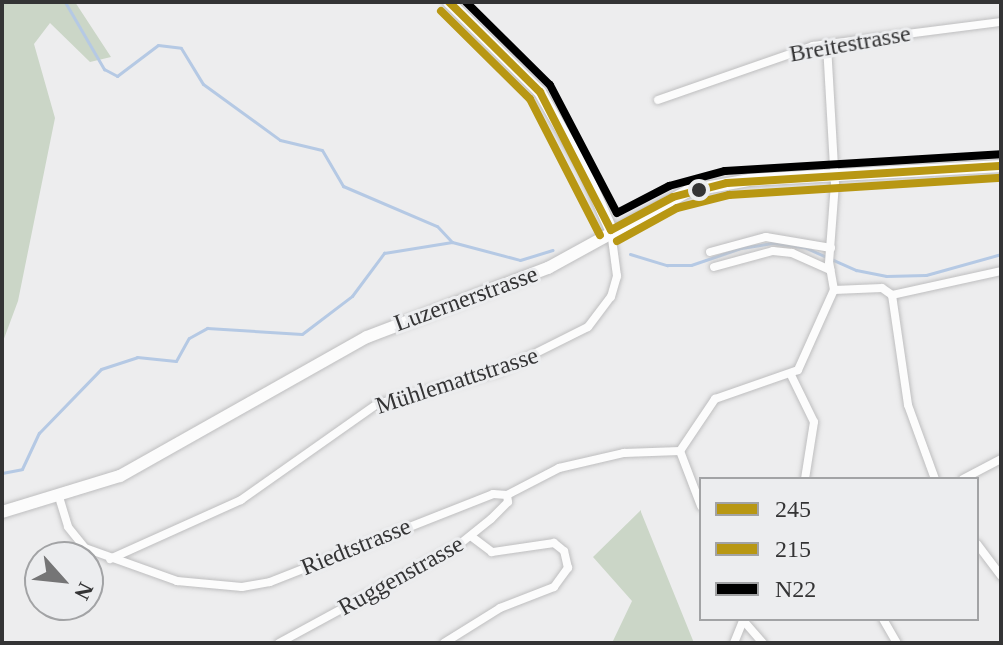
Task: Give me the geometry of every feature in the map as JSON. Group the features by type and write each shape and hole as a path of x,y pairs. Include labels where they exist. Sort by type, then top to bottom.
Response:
{"main road":[{"path":"449,2 540,92 584,169 611,230"},
{"name":"Luzernerstrasse","path":"2,512 59,497 151,461 367,337 501,289 548,268 611,230 698,188 835,175 1001,166"}],"street":[{"name":"Breitestrasse","path":"658,100 827,44 1001,22"},
{"path":"699,501 680,451 715,399 791,375 806,358 834,290 830,259 835,175 827,44"},
{"name":"Mühlemattstrasse","path":"110,559 241,500 377,404 500,371 588,327 611,297 617,276 611,230"},
{"path":"710,252 766,237 830,259"},
{"path":"714,267 773,251 830,259"},
{"path":"892,295 1001,271"},
{"path":"834,290 882,288 892,295 908,405 934,477"},
{"path":"791,375 814,422 805,477"},
{"name":"Riedtstrasse","path":"59,497 73,535 85,548 177,581 242,587 270,582 493,494 507,495 523,483 592,458 680,451"},
{"path":"967,477 1001,459"},
{"name":"Ruggenstrasse","path":"279,643 472,537 508,502 507,495"},
{"path":"444,643 500,608 554,587 568,568 564,551 554,543 492,552 472,537"},
{"path":"979,547 1001,576"},
{"path":"734,643 743,621"},
{"path":"744,621 763,643"},
{"path":"884,621 897,643"}],"green space":[{"path":"2,2 75,2 111,57 90,62 50,23 34,44 55,118 18,301 2,344"},
{"path":"641,510 694,643 612,643 632,601 593,557"}],"waterway":[{"path":"65,2 104,69 117,76 158,45 181,48 203,84 280,140 322,150 343,186 437,226 452,242"},
{"path":"2,473 22,469 39,433 101,369 137,357 176,361 189,338 207,328 302,334 352,296 384,253 452,242 520,260 552,250"},
{"path":"630,254 667,265 691,265 741,248 774,243 804,247 856,270 886,276 926,275 1001,254"}],"transit line":[{"name":"245","path":"449,2 540,92 611,230"},
{"name":"N22","path":"466,2 550,85 617,213 669,186 725,171 1000,154"},
{"name":"215","path":"441,11 530,99 600,235"},
{"name":"245","path":"611,230 673,197 727,183 1001,166"},
{"name":"215","path":"617,241 677,208 729,195 1001,178"}]}
